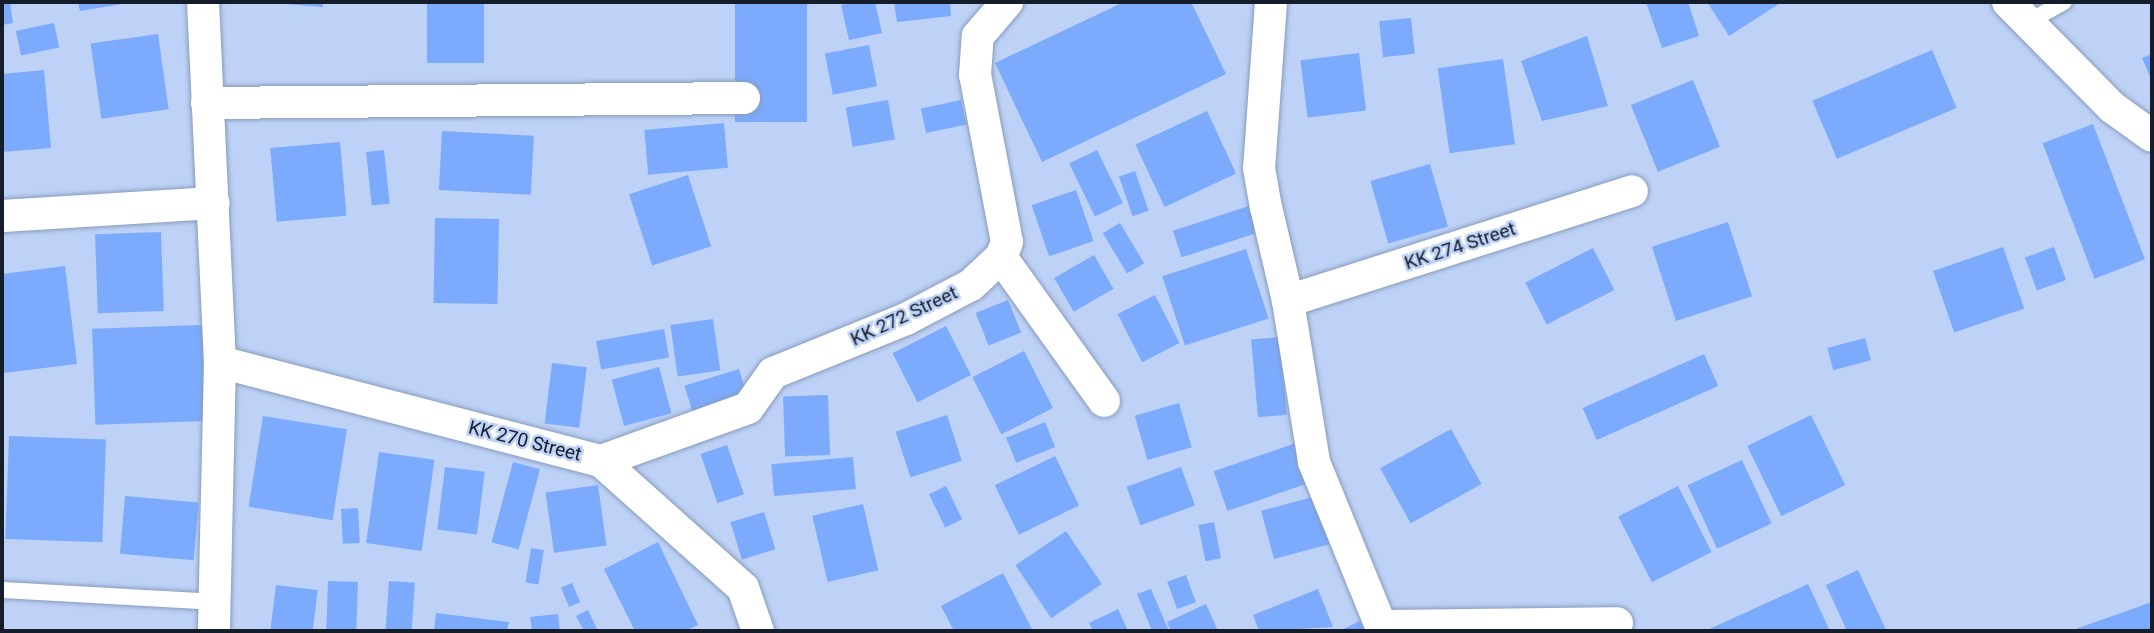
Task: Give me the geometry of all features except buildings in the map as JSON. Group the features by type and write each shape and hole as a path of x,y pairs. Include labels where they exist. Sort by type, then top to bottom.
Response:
{"street":[{"path":"203,2 220,362 214,617"},
{"path":"1007,2 978,36 975,75 1007,242 1001,257 1104,401"},
{"path":"1271,2 1259,168 1288,301 1314,462 1382,629 1617,623"},
{"path":"2018,12 2087,83 2152,136"},
{"path":"207,103 744,98"},
{"name":"KK 274 Street","path":"1288,301 1632,191"},
{"path":"2,216 214,203"},
{"name":"KK 272 Street","path":"601,461 748,408 773,373 906,319 971,285 1001,257"},
{"name":"KK 270 Street","path":"220,362 601,461 743,588 758,631"}],"lane":[{"path":"2018,12 2064,2"},
{"path":"2,590 214,617"}]}
